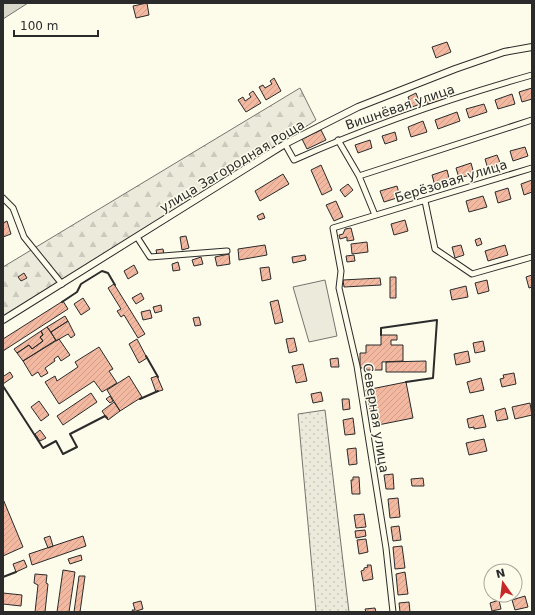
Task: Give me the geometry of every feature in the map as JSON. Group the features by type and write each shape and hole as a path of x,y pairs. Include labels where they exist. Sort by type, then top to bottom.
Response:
{"street":[{"name":"улица Загородная Роща","path":"3,320 285,144 358,107 455,69 504,52 532,47"},
{"name":"Вишнёвая улица","path":"285,144 294,160 338,140 532,75"},
{"path":"359,176 532,120"},
{"path":"338,140 359,176 375,215"},
{"name":"Берёзовая улица","path":"333,228 532,168"},
{"path":"3,198 13,208 24,237 62,284"},
{"path":"425,201 435,249 472,274 532,257"},
{"name":"Северная улица","path":"333,228 341,270 339,288 358,366 385,541 393,612"},
{"path":"137,237 150,257 227,251"}],"green space":[{"path":"300,88 316,120 101,260 3,320 3,267"},
{"path":"325,280 337,336 309,342 293,287"},
{"path":"325,410 349,612 316,612 298,414"}],"shaded area":[{"path":"3,3 28,3 3,19"}],"building":[{"path":"147,3 149,15 136,18 133,6"},
{"path":"447,42 451,52 436,58 432,47"},
{"path":"274,78 281,91 266,100 259,87 263,85 265,88 272,84 270,81"},
{"path":"532,88 532,99 522,102 519,92"},
{"path":"253,91 261,103 246,112 238,100 243,97 245,101 251,97 249,94"},
{"path":"416,93 420,104 412,107 408,97"},
{"path":"512,94 515,104 498,109 495,100"},
{"path":"441,95 442,100 428,104 427,100"},
{"path":"484,104 487,112 469,118 466,109"},
{"path":"457,112 460,121 438,129 435,120"},
{"path":"423,121 427,132 411,137 408,127"},
{"path":"321,130 326,140 307,149 302,139"},
{"path":"395,132 397,140 385,144 382,136"},
{"path":"370,140 372,148 358,153 355,145"},
{"path":"525,147 528,156 513,161 510,151"},
{"path":"497,155 501,165 488,169 485,159"},
{"path":"471,163 474,174 459,178 456,168"},
{"path":"321,165 332,190 322,195 311,170"},
{"path":"447,170 450,182 435,186 432,175"},
{"path":"283,174 289,184 260,201 255,191"},
{"path":"532,180 532,192 524,195 521,184"},
{"path":"348,184 353,190 345,197 340,190"},
{"path":"397,186 400,197 384,202 380,191"},
{"path":"508,188 511,199 498,203 495,192"},
{"path":"483,196 487,207 469,212 466,201"},
{"path":"336,201 343,217 334,221 326,205"},
{"path":"263,213 265,218 259,220 257,216"},
{"path":"405,220 408,231 394,235 391,224"},
{"path":"7,221 11,234 3,237 3,223"},
{"path":"351,228 354,240 347,241 347,237 340,239 339,235 343,234 345,229"},
{"path":"186,236 189,248 182,250 180,237"},
{"path":"480,238 482,244 477,246 475,240"},
{"path":"367,242 368,252 352,254 351,244"},
{"path":"265,245 267,255 239,260 238,249"},
{"path":"461,245 464,255 455,258 452,247"},
{"path":"505,245 508,255 488,261 485,251"},
{"path":"163,249 164,254 157,255 156,250"},
{"path":"229,254 230,264 217,266 215,257"},
{"path":"305,255 306,260 293,263 292,257"},
{"path":"354,255 355,261 347,262 346,256"},
{"path":"201,257 203,264 194,266 192,260"},
{"path":"178,262 180,270 173,271 172,264"},
{"path":"134,265 138,273 128,279 124,271"},
{"path":"269,267 271,279 262,281 260,268"},
{"path":"24,273 27,278 21,281 18,277"},
{"path":"532,275 532,287 529,288 526,277"},
{"path":"390,277 396,277 396,298 390,298"},
{"path":"380,278 381,285 344,287 343,280"},
{"path":"487,280 489,291 478,294 475,283"},
{"path":"114,284 145,334 138,338 124,315 121,317 117,311 121,309 108,288"},
{"path":"466,286 468,297 452,300 450,290"},
{"path":"141,293 144,299 136,304 132,298"},
{"path":"83,298 90,309 81,315 74,304"},
{"path":"278,300 283,322 275,324 270,302"},
{"path":"63,301 68,309 3,351 3,339"},
{"path":"161,305 162,311 155,313 153,307"},
{"path":"150,310 152,318 143,320 141,312"},
{"path":"65,316 68,321 51,332 47,327"},
{"path":"199,317 201,325 195,326 193,318"},
{"path":"68,321 75,335 71,338 68,334 56,341 51,332"},
{"path":"47,327 56,340 23,361 17,353 29,345 32,349 43,341 40,337 43,335 41,331"},
{"path":"41,331 43,335 40,337 43,341 32,349 29,345 17,353 14,349"},
{"path":"381,335 397,335 397,340 391,340 391,345 403,345 403,361 382,362 382,370 366,370 366,368 360,368 360,353 366,353 366,345 381,345"},
{"path":"294,338 297,351 289,353 286,339"},
{"path":"59,339 70,355 61,361 58,356 54,359 55,361 45,368 48,373 41,377 38,372 32,376 23,361"},
{"path":"137,339 147,358 139,363 129,344"},
{"path":"483,341 485,351 475,353 473,343"},
{"path":"99,347 113,369 109,371 117,383 102,392 94,381 59,404 45,382 55,376 57,381 78,367 75,362"},
{"path":"468,351 470,362 456,365 454,354"},
{"path":"338,358 339,367 331,367 330,359"},
{"path":"426,361 426,372 386,372 386,362"},
{"path":"303,364 307,381 296,383 292,366"},
{"path":"10,372 13,377 3,384 3,374 4,376"},
{"path":"514,373 516,384 502,387 500,379 504,378 503,375"},
{"path":"129,376 142,397 120,411 107,390"},
{"path":"157,376 163,390 156,392 151,378"},
{"path":"481,378 484,390 470,393 467,382"},
{"path":"406,382 413,418 373,426 366,390"},
{"path":"321,392 323,401 313,403 311,394"},
{"path":"91,393 97,402 63,425 57,416"},
{"path":"110,396 113,401 110,403 106,399"},
{"path":"342,399 349,399 350,409 343,410"},
{"path":"39,401 49,415 41,421 31,407"},
{"path":"114,402 120,411 108,420 102,411"},
{"path":"530,403 532,415 515,419 512,407"},
{"path":"505,408 508,419 497,421 495,411"},
{"path":"483,415 486,427 474,429 474,427 469,428 467,419"},
{"path":"353,418 355,434 345,435 343,420"},
{"path":"40,430 46,438 40,441 35,434"},
{"path":"484,439 487,451 469,455 466,443"},
{"path":"356,448 357,464 349,465 347,449"},
{"path":"393,474 394,489 386,489 384,475"},
{"path":"353,477 359,477 360,494 352,494 351,480 353,480"},
{"path":"423,478 424,486 412,486 411,479"},
{"path":"398,498 400,517 390,518 388,499"},
{"path":"3,499 23,547 3,556"},
{"path":"364,514 366,527 356,528 354,515"},
{"path":"399,526 401,540 393,541 391,527"},
{"path":"365,530 366,536 356,538 355,531"},
{"path":"50,536 53,546 48,548 44,538"},
{"path":"83,536 86,546 32,565 29,554"},
{"path":"366,539 368,552 359,554 357,540"},
{"path":"402,546 405,568 395,569 393,547"},
{"path":"81,555 82,560 70,564 68,559"},
{"path":"24,560 27,567 16,572 13,564"},
{"path":"367,565 371,565 373,579 363,581 361,571 368,567"},
{"path":"63,570 75,572 69,612 57,612"},
{"path":"405,572 408,594 398,595 396,574"},
{"path":"35,574 47,575 46,583 48,584 45,612 35,612 38,585 34,583"},
{"path":"79,576 85,576 80,612 74,612"},
{"path":"3,593 22,595 21,606 3,604"},
{"path":"525,596 528,607 515,610 513,603 523,603 523,597"},
{"path":"141,601 143,609 133,612 132,610 135,610 133,603"},
{"path":"409,602 410,612 400,612 399,603"},
{"path":"490,603 500,603 501,609 492,611"},
{"path":"375,608 376,612 366,612 365,609"}],"wall":[{"path":"62,302 77,292 81,284 102,271 108,273 115,285"},
{"path":"381,335 381,328 437,320 433,378 406,382"},
{"path":"146,356 158,377"},
{"path":"3,386 43,448 56,441 63,454 77,447 70,434 105,416 107,418"},
{"path":"140,399 158,391"},
{"path":"3,577 16,572"}]}
